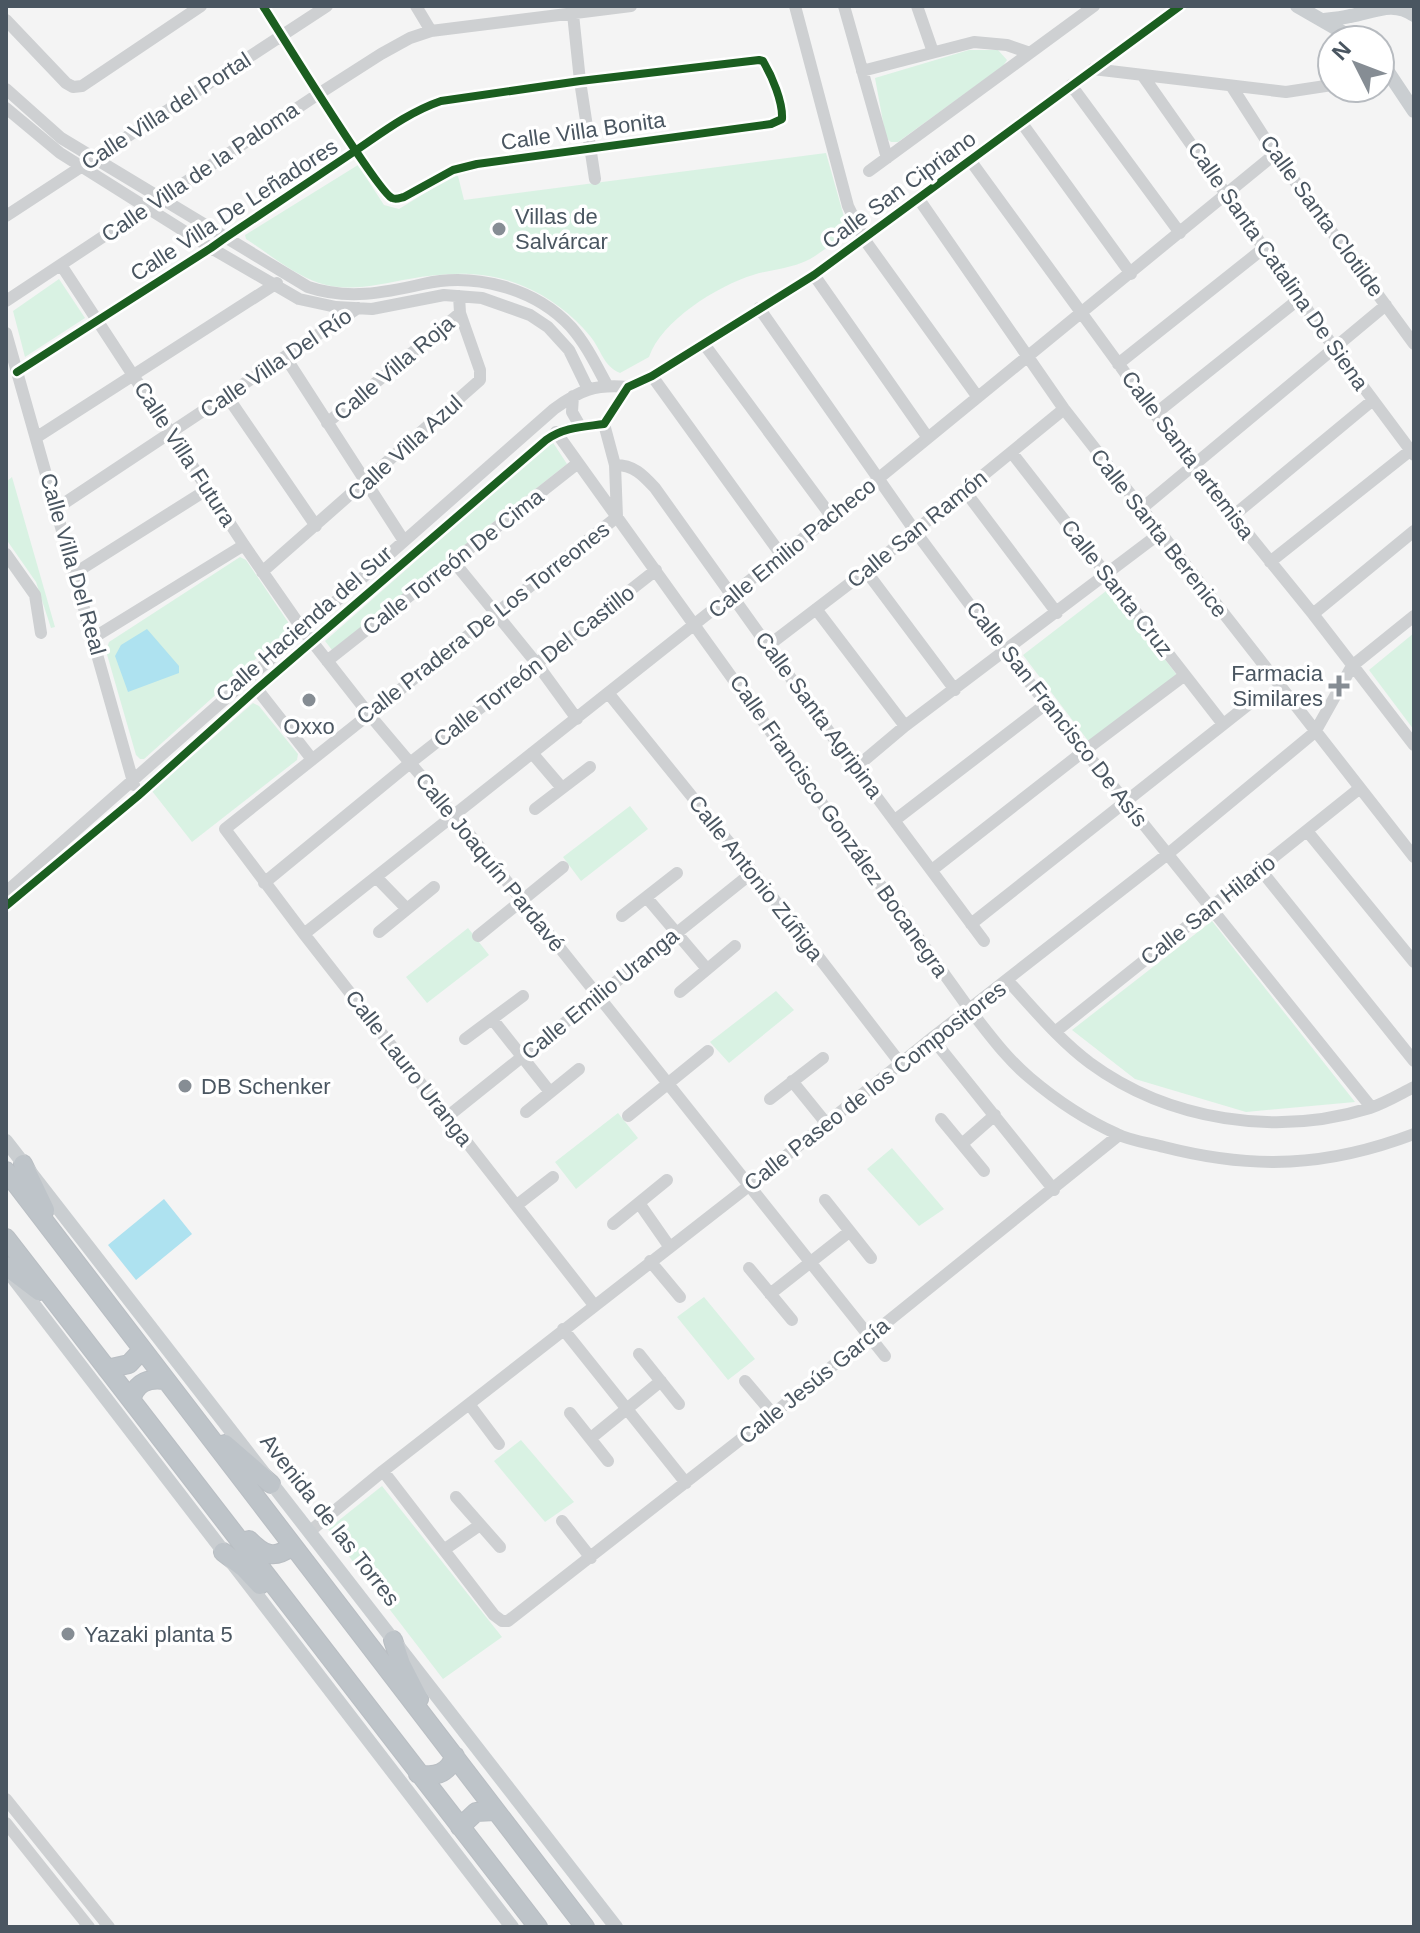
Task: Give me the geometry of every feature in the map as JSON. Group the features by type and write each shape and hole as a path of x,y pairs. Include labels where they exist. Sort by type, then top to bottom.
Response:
{"highway":[{"name":"Avenida de las Torres","path":"15,1168 59,1242 585,1927"},
{"path":"6,1238 538,1927"},
{"path":"6,1268 61,1309"},
{"path":"107,1369 129,1364 142,1350"},
{"path":"131,1400 136,1388 145,1381 164,1380"},
{"path":"201,1425 271,1484"},
{"path":"207,1499 265,1554 278,1555 292,1546"},
{"path":"223,1552 244,1568 266,1592 283,1598"},
{"path":"393,1640 431,1727"},
{"path":"418,1774 434,1776 444,1771 455,1756"},
{"path":"460,1827 476,1812 495,1811"},
{"path":"501,1879 522,1927"}],"main road":[{"path":"1297,6 1330,24"},
{"path":"1324,20 1355,16 1379,6 1396,6 1414,15"},
{"path":"1352,24 1355,16"},
{"path":"1396,83 1412,105"},
{"name":"Avenida de las Torres","path":"6,1141 15,1168 271,1484 616,1927"},
{"path":"6,1268 512,1927"}],"street":[{"path":"176,6 183,19"},
{"path":"6,20 73,87 82,86 201,6"},
{"path":"263,6 357,150"},
{"name":"Calle Villa del Portal","path":"6,216 327,6"},
{"path":"416,6 431,31"},
{"name":"Calle Villa de la Paloma","path":"6,301 320,93 410,38 431,31 631,6"},
{"name":"Calle San Cipriano","path":"795,6 848,206 864,239 977,396"},
{"path":"844,6 887,158"},
{"path":"917,6 933,52"},
{"path":"869,171 1094,6"},
{"name":"Calle San Cipriano","path":"628,387 652,376 814,275 1180,6"},
{"path":"573,14 595,179"},
{"path":"862,71 974,42 990,42 1030,53"},
{"name":"Calle Villa De Leñadores","path":"17,372 211,248 415,110 441,101 755,60 763,61 782,110 782,119"},
{"path":"1093,69 1286,92 1316,87"},
{"name":"Calle Santa Catalina De Siena","path":"1143,76 1299,299 1412,452"},
{"path":"1071,85 1180,233"},
{"name":"Calle Santa Clotilde","path":"1232,87 1275,154 1414,344"},
{"path":"6,89 45,134 80,166 273,286 299,299 318,304 358,308 382,308 444,295 482,298 530,315 548,327 569,350 588,389"},
{"path":"6,108 45,134 94,157 286,276 322,292 373,295 461,279 488,283 542,303 570,325 607,385"},
{"name":"Calle Villa Bonita","path":"357,150 389,195 396,199 453,170 517,157 771,124 782,119"},
{"path":"1021,122 1131,274"},
{"name":"Calle Emilio Pacheco","path":"304,934 782,556 1275,154"},
{"name":"Calle Santa artemisa","path":"970,160 1193,466 1414,745"},
{"name":"Calle Santa Berenice","path":"918,198 1064,409 1414,857"},
{"path":"1118,364 1264,248"},
{"name":"Calle Villa Futura","path":"61,265 262,572 312,641"},
{"path":"814,275 928,438"},
{"path":"37,437 286,276"},
{"name":"Calle Villa Del Río","path":"57,508 286,358 373,295"},
{"name":"Calle Villa Azul","path":"262,572 480,380 480,370 460,313 459,296"},
{"path":"1155,414 1299,299"},
{"path":"1141,509 1386,305"},
{"name":"Calle San Francisco De Asís","path":"759,308 915,531 1005,652 1371,1107"},
{"name":"Calle Villa Roja","path":"327,423 460,313"},
{"name":"Calle Villa Del Real","path":"6,333 138,796"},
{"path":"704,344 831,516"},
{"path":"286,358 404,541"},
{"path":"652,376 782,556"},
{"name":"Calle Hacienda del Sur","path":"6,892 573,396 607,385 628,387"},
{"path":"604,424 628,387"},
{"path":"227,396 316,526"},
{"path":"573,396 572,412 580,426"},
{"path":"1233,516 1373,400"},
{"name":"Calle San Ramón","path":"769,645 866,571 1064,409"},
{"name":"Calle Hacienda del Sur","path":"6,906 138,796 480,494 556,432 604,424"},
{"name":"Calle Pradera De Los Torreones","path":"225,829 617,517 615,465 604,424"},
{"name":"Calle Francisco González Bocanegra","path":"556,432 970,1010 1003,1053 1028,1076 1058,1100 1119,1135 1200,1156 1246,1162 1294,1163 1371,1150 1414,1134"},
{"path":"1270,562 1412,452"},
{"name":"Calle Santa Cruz","path":"1012,453 1223,724"},
{"name":"Calle Torreón De Cima","path":"327,661 578,463"},
{"name":"Calle Santa Agripina","path":"615,465 627,465 636,470 655,488 855,768 984,941"},
{"path":"75,573 208,489"},
{"path":"965,491 1057,613"},
{"path":"1313,614 1414,531"},
{"path":"855,768 905,726 1159,534"},
{"path":"93,638 244,545"},
{"path":"6,554 35,595 41,633"},
{"path":"454,562 537,664 577,719"},
{"name":"Calle Torreón Del Castillo","path":"264,883 410,763 656,570"},
{"path":"866,571 955,690"},
{"path":"816,609 905,726"},
{"name":"Calle Paseo de los Compositores","path":"309,1532 1169,853 1315,732 1352,666 1414,616"},
{"name":"Calle Joaquín Pardavé","path":"312,641 885,1356"},
{"path":"932,870 1185,675"},
{"path":"257,689 311,758"},
{"name":"Calle Antonio Zúñiga","path":"609,694 753,872 901,1064"},
{"path":"895,820 1046,704"},
{"path":"971,924 1249,704"},
{"path":"532,753 562,788"},
{"path":"535,809 590,767"},
{"name":"Calle San Hilario","path":"1055,1032 1360,788"},
{"name":"Calle Lauro Uranga","path":"225,829 594,1305"},
{"path":"1307,831 1413,959"},
{"path":"478,936 563,867"},
{"path":"1260,869 1414,1061"},
{"name":"Calle Emilio Uranga","path":"447,1117 753,872"},
{"path":"622,916 677,873"},
{"path":"376,877 407,909"},
{"path":"379,932 434,887"},
{"path":"647,898 707,969"},
{"path":"680,992 735,946"},
{"path":"1008,981 1055,1032 1090,1063 1151,1097 1179,1108 1250,1121 1291,1122 1332,1117 1371,1107 1414,1087"},
{"path":"465,1039 523,996"},
{"path":"493,1020 520,1058 550,1092"},
{"path":"932,1038 1054,1190"},
{"path":"628,1116 708,1051"},
{"path":"770,1099 823,1058"},
{"path":"526,1112 579,1069"},
{"path":"792,1081 826,1123"},
{"path":"962,1144 995,1115"},
{"path":"941,1119 984,1171"},
{"name":"Calle Jesús García","path":"445,1549 494,1615 505,1622 773,1414 1119,1135"},
{"path":"517,1205 553,1177"},
{"path":"613,1224 667,1180"},
{"path":"825,1200 871,1258"},
{"path":"639,1203 669,1246"},
{"path":"770,1294 849,1232"},
{"path":"650,1261 680,1297"},
{"path":"749,1268 792,1320"},
{"path":"563,1329 686,1483"},
{"path":"639,1354 679,1404"},
{"path":"591,1438 661,1381"},
{"path":"745,1381 773,1414"},
{"path":"469,1404 499,1444"},
{"path":"570,1413 608,1461"},
{"path":"383,1471 445,1549 480,1525"},
{"path":"456,1497 500,1547"},
{"path":"562,1521 591,1558"},
{"path":"8,1806 109,1927"},
{"path":"6,1823 89,1927"}],"green space":[{"path":"969,50 998,50 1007,60 898,142 886,138 875,78"},
{"path":"826,153 848,231 807,260 739,280 707,296 665,331 649,357 620,373 606,362 590,336 568,314 523,286 495,277 452,274 364,287 330,286 291,269 246,239 245,235 358,165 384,205 399,209 451,177 458,176 464,200"},
{"path":"59,279 85,318 25,357 13,311"},
{"path":"552,441 567,464 332,650 325,641"},
{"path":"12,477 55,627 51,628 36,582 6,539 6,482"},
{"path":"240,557 246,560 288,622 287,631 144,759 140,759 136,755 106,651 109,642"},
{"path":"1110,588 1177,675 1089,742 1023,655"},
{"path":"1414,633 1414,730 1369,670"},
{"path":"253,703 259,706 298,754 297,760 192,842 152,791"},
{"path":"630,806 648,829 581,881 563,857"},
{"path":"1212,921 1355,1102 1246,1112 1135,1079 1072,1030"},
{"path":"468,928 489,955 427,1003 406,977"},
{"path":"776,991 794,1010 729,1063 710,1042"},
{"path":"618,1113 638,1138 576,1189 555,1162"},
{"path":"892,1148 944,1209 919,1226 867,1169"},
{"path":"704,1297 755,1359 728,1380 677,1317"},
{"path":"521,1440 574,1502 545,1522 494,1461"},
{"path":"382,1486 502,1637 443,1679 328,1529"}],"water":[{"path":"147,629 179,666 179,673 128,692 115,656 121,645"},
{"path":"164,1199 192,1234 136,1280 108,1245"}],"cycle path":[{"path":"17,372 211,248 225,238 339,162 355,151 365,144 376,137 396,123 441,101 759,60 763,61 773,81 782,119 771,124 477,164 453,170 404,197 394,199 368,169 349,141 263,6"},
{"path":"6,906 138,796 546,440 567,430 604,424 628,387 652,376 814,275 1180,6"}],"place":[{"name":"Villas de Salvárcar","path":"499,229"},
{"name":"Farmacia Similares","path":"1339,686"},
{"name":"Oxxo","path":"309,700"},
{"name":"DB Schenker","path":"185,1086"},
{"name":"Yazaki planta 5","path":"68,1634"}]}
